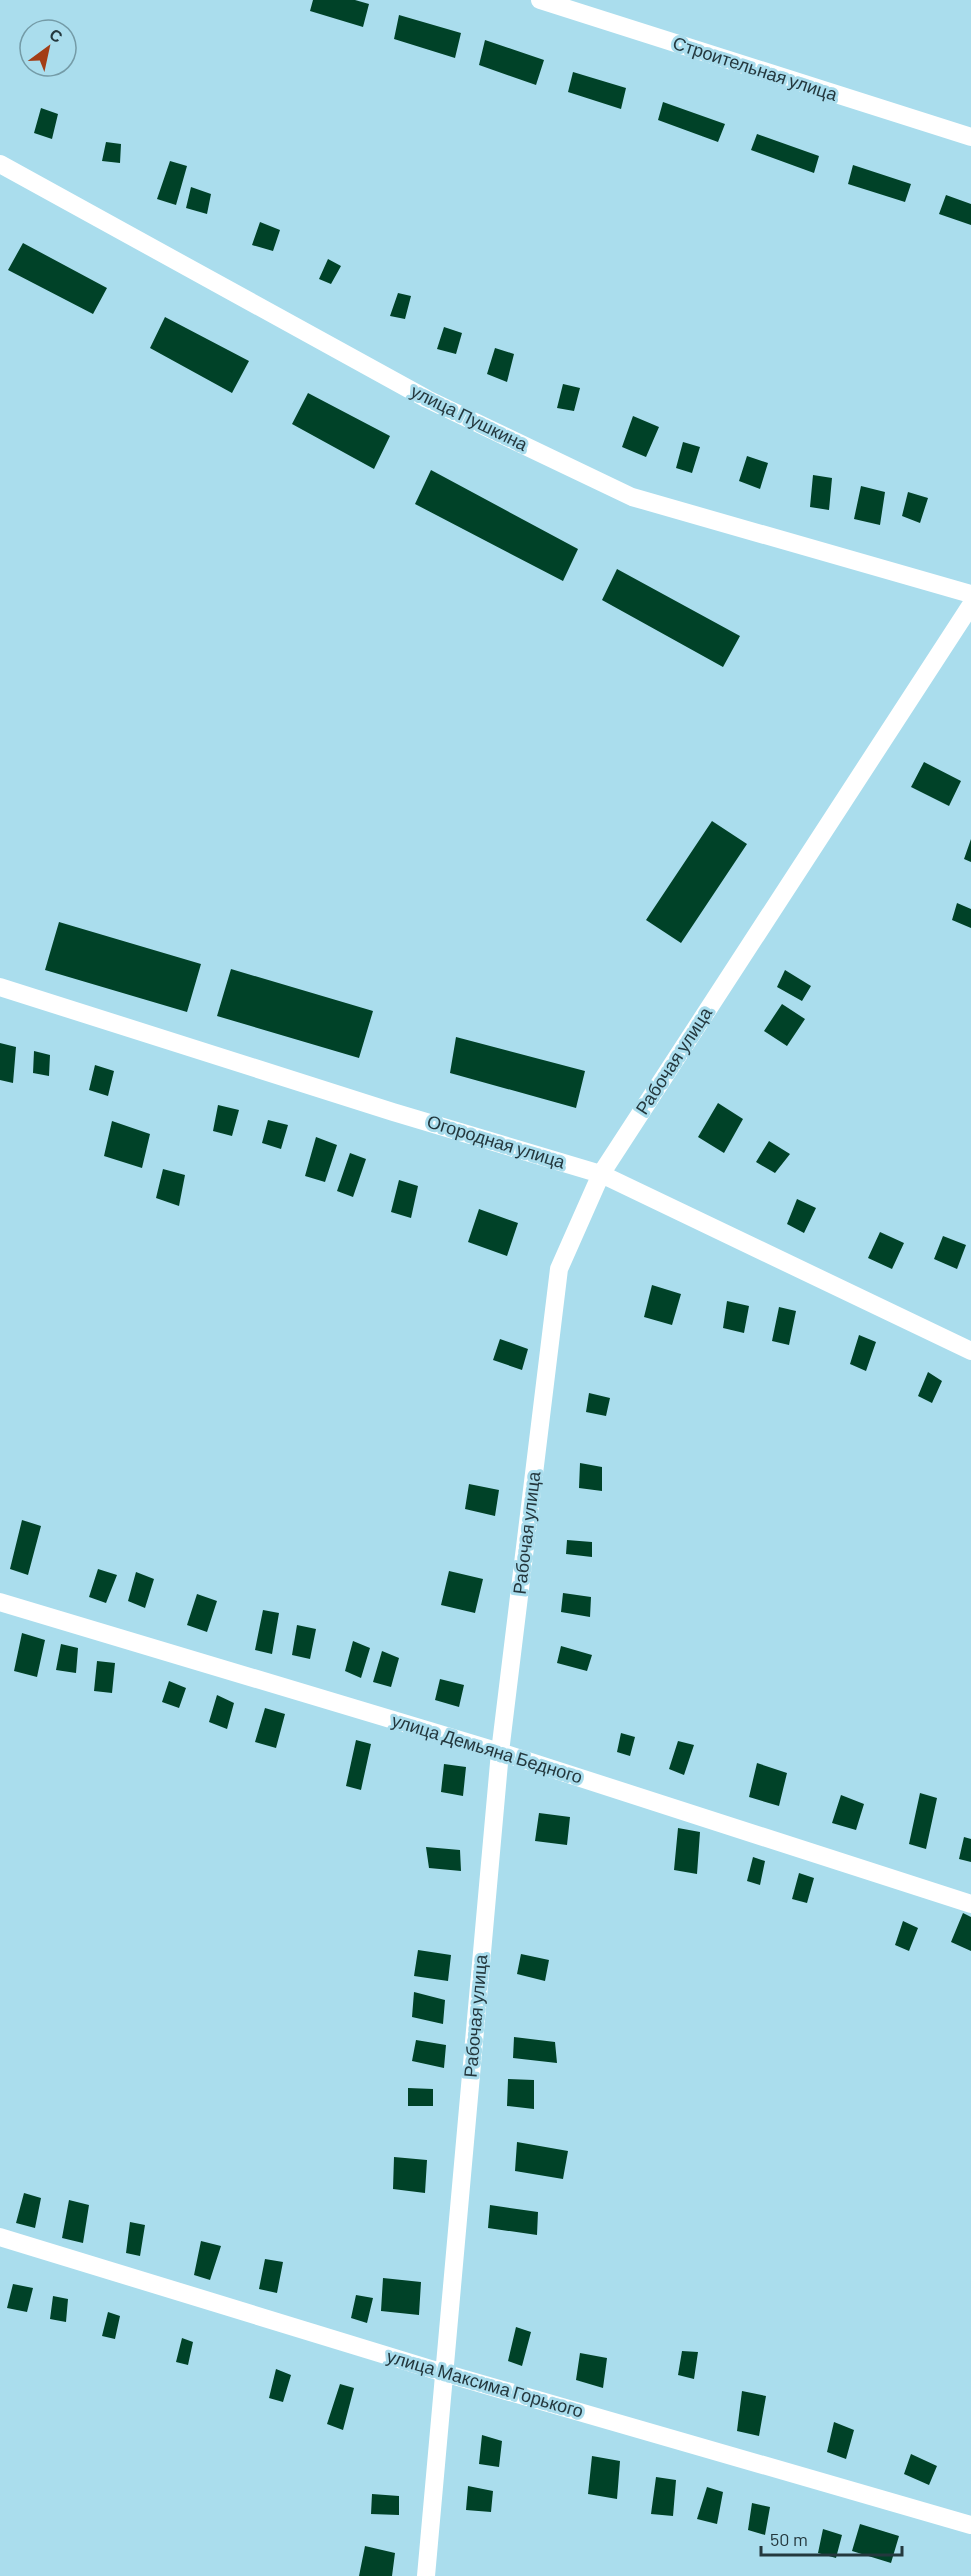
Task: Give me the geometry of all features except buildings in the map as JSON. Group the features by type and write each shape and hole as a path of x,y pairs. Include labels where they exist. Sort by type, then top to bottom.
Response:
{"street":[{"name":"Строительная улица","path":"540,0 971,137"},
{"name":"улица Пушкина","path":"0,164 427,399 632,497 971,594"},
{"name":"Рабочая улица","path":"426,2576 500,1752 559,1269 601,1174 971,605"},
{"name":"Огородная улица","path":"0,987 393,1112 601,1174 971,1350"},
{"name":"улица Демьяна Бедного","path":"0,1602 500,1752 971,1904"},
{"name":"улица Максима Горького","path":"0,2237 444,2373 971,2525"}]}
